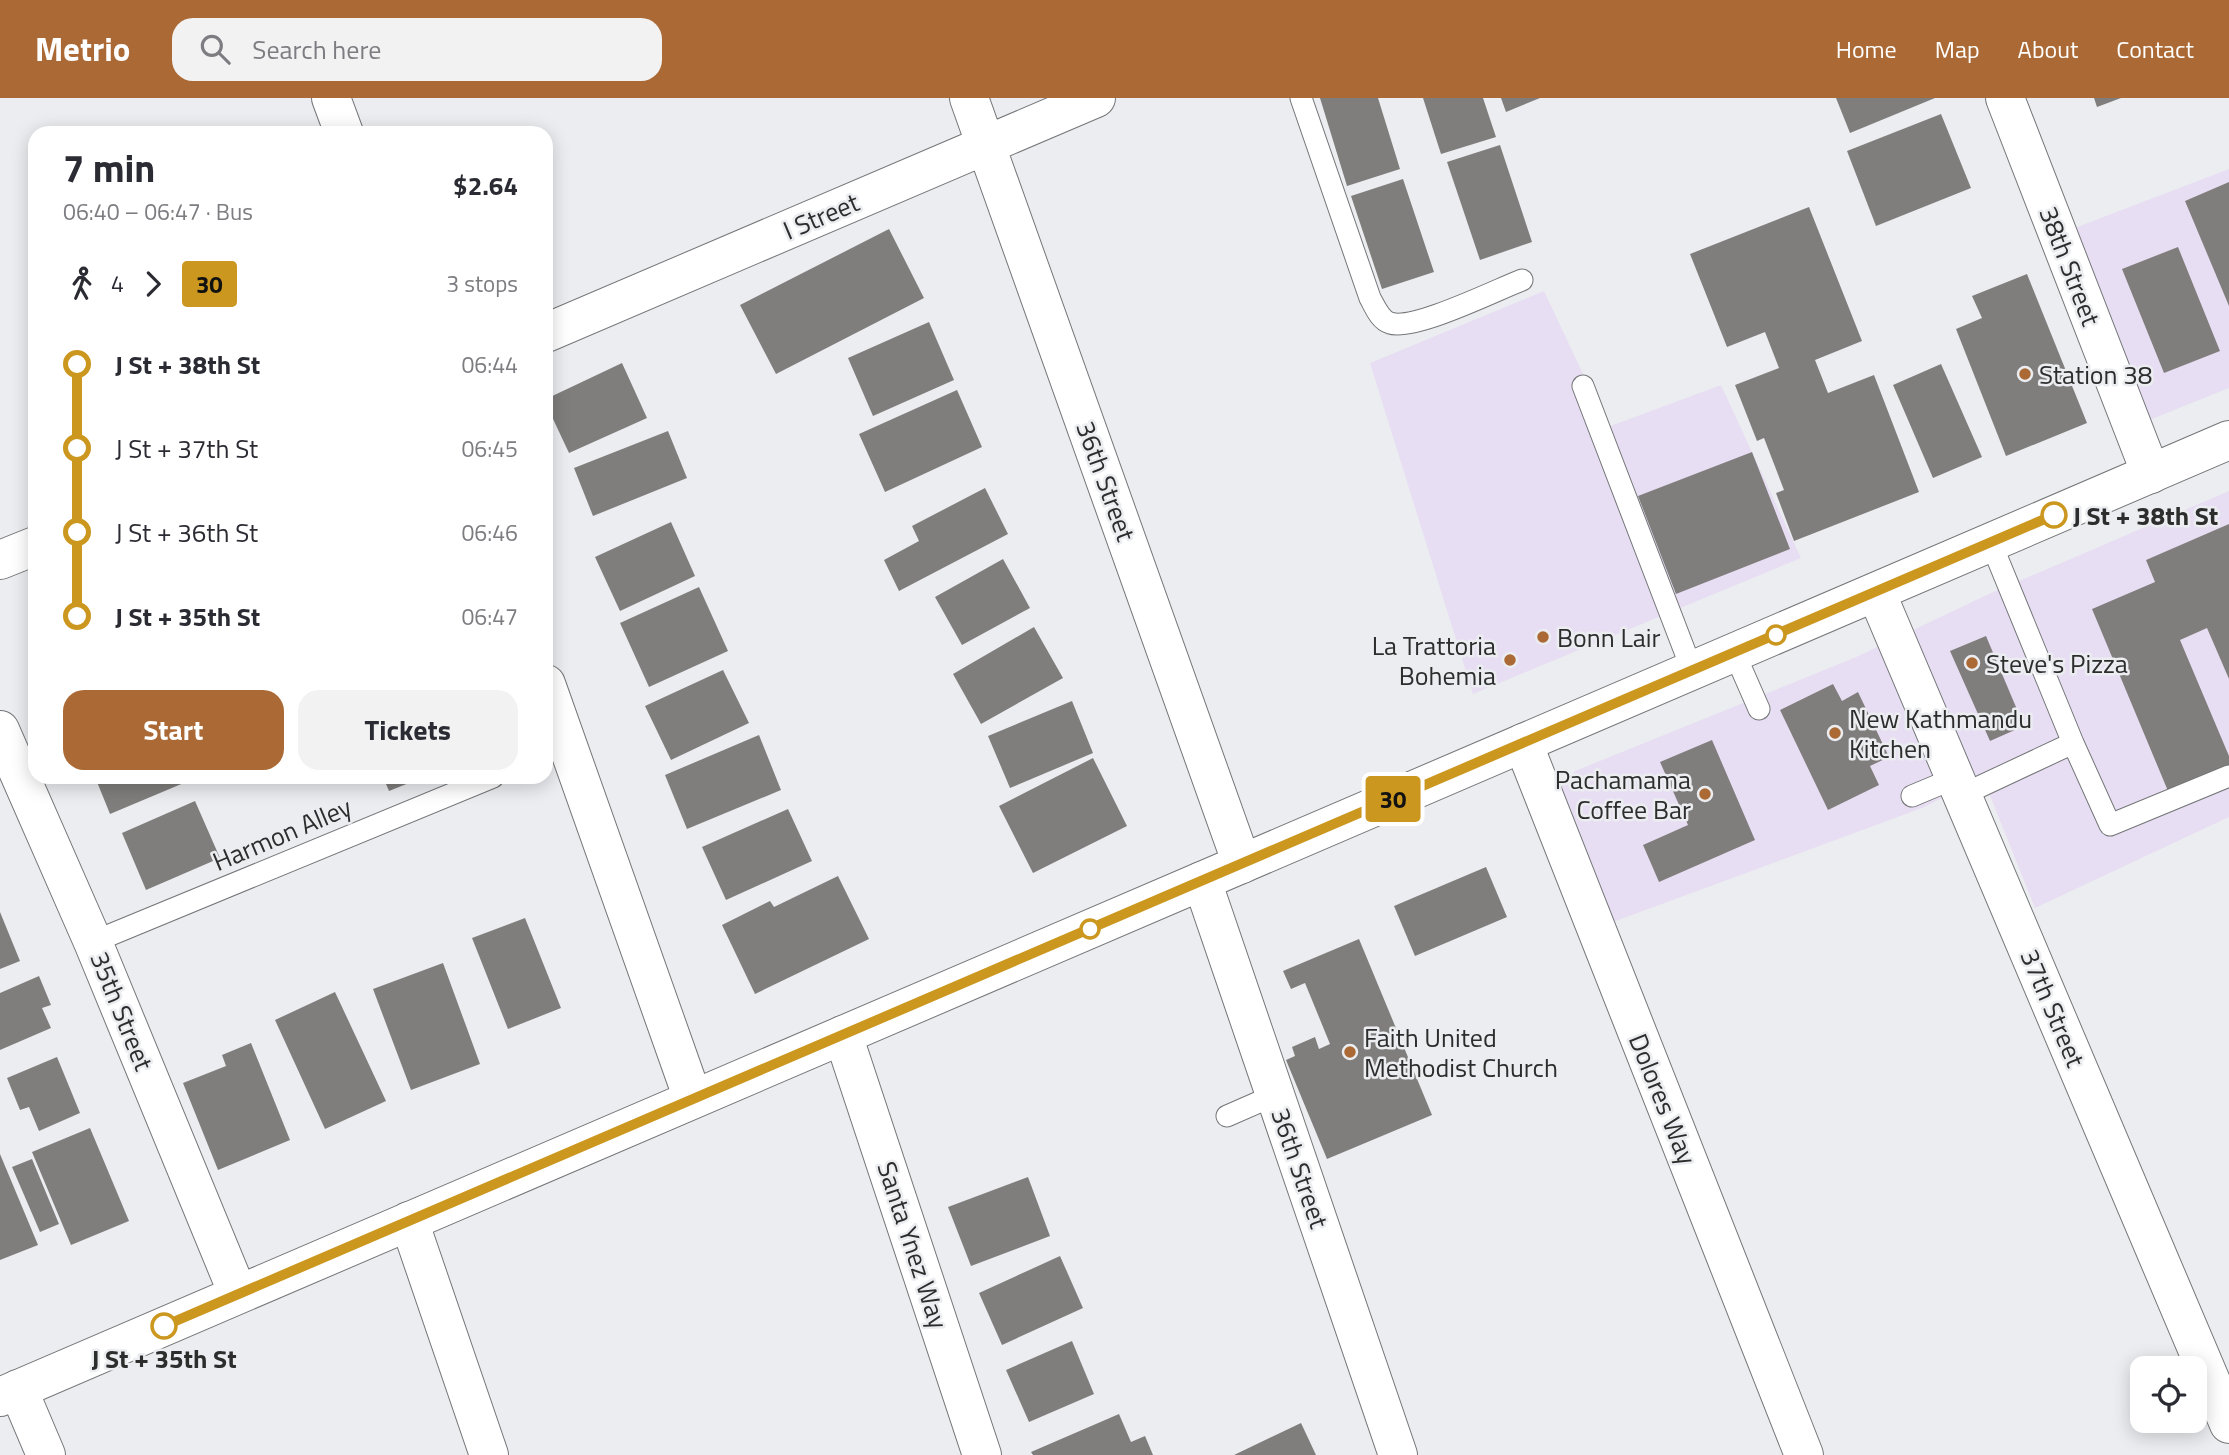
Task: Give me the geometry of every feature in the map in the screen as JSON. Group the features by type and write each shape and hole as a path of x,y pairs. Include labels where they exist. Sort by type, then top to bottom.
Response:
{"street":[{"path":"331,98 341,126"},
{"name":"36th Street","path":"968,98 1242,864"},
{"name":"I Street","path":"553,330 1096,98"},
{"name":"38th Street","path":"2005,98 2151,474"},
{"path":"46,1455 9,1393 2229,440"},
{"path":"0,560 28,549"},
{"name":"37th Street","path":"1876,592 2229,1424"},
{"path":"553,726 557,750 693,1099"},
{"name":"35th Street","path":"0,730 93,942 238,1294"},
{"name":"Dolores Way","path":"1523,743 1804,1455"},
{"name":"36th Street","path":"1202,881 1398,1455"},
{"name":"Santa Ynez Way","path":"843,1035 982,1455"},
{"path":"410,1221 489,1455"}],"lane":[{"path":"1301,98 1370,298 1381,317 1390,323 1415,323 1522,280"},
{"path":"1583,386 1692,670"},
{"path":"1991,543 2073,743 2110,825 2229,776"},
{"path":"1734,652 1759,709"},
{"path":"1912,796 1959,787 2073,743"},
{"name":"Harmon Alley","path":"93,942 476,784"},
{"path":"1227,1116 1275,1095"}],"shaded area":[{"path":"2229,169 2229,388 2147,421 2072,229"},
{"path":"1544,291 1608,427 1721,385 1801,558 1473,694 1370,363"},
{"path":"2229,491 2229,817 2035,908 1983,778 1922,808 1613,922 1560,787 1575,771 1854,658 1991,593"}],"building":[{"path":"1320,98 1378,98 1400,169 1347,186"},
{"path":"1423,98 1483,98 1496,137 1441,154"},
{"path":"1501,98 1540,98 1506,112"},
{"path":"1836,98 1935,98 1850,133"},
{"path":"2094,98 2121,98 2097,107"},
{"path":"1941,114 1971,188 1876,226 1847,151"},
{"path":"1500,145 1532,242 1480,260 1447,162"},
{"path":"1403,179 1434,272 1382,289 1351,196"},
{"path":"2229,182 2229,306 2185,201"},
{"path":"1809,207 1862,341 1815,360 1828,393 1874,375 1919,492 1794,541 1776,493 1784,490 1764,438 1757,441 1735,385 1779,368 1765,332 1727,347 1690,254"},
{"path":"889,229 924,298 776,374 740,305"},
{"path":"2178,247 2220,351 2164,373 2122,269"},
{"path":"2027,274 2087,423 2006,456 1956,329 1982,318 1972,296"},
{"path":"929,322 954,380 873,416 848,358"},
{"path":"622,363 647,418 569,453 553,419 553,396"},
{"path":"1941,364 1982,457 1933,478 1893,385"},
{"path":"957,390 982,447 885,492 859,434"},
{"path":"668,431 687,478 593,516 574,468"},
{"path":"1752,452 1790,549 1676,594 1638,496"},
{"path":"985,488 1008,534 899,591 884,560 919,541 912,526"},
{"path":"671,522 695,576 620,611 595,557"},
{"path":"2229,524 2229,679 2207,628 2180,640 2229,756 2229,765 2168,791 2092,609 2155,582 2146,560"},
{"path":"1003,559 1030,608 962,645 935,597"},
{"path":"699,587 728,651 649,687 620,623"},
{"path":"1034,627 1063,678 981,724 953,674"},
{"path":"1986,636 2024,726 1990,741 1950,651"},
{"path":"723,670 749,723 671,760 645,706"},
{"name":"New Kathmandu Kitchen","path":"1833,684 1842,701 1858,692 1889,757 1870,766 1879,785 1828,810 1780,710"},
{"path":"1072,701 1093,753 1010,788 988,736"},
{"path":"759,735 781,790 687,829 665,775"},
{"name":"Pachamama Coffee Bar","path":"1712,740 1755,840 1659,882 1643,845 1688,825 1660,762"},
{"path":"1093,758 1127,826 1033,873 999,806"},
{"path":"98,784 181,784 110,814"},
{"path":"386,784 406,784 389,791"},
{"path":"195,801 220,858 146,890 122,833"},
{"path":"788,809 812,861 726,900 702,847"},
{"path":"1486,867 1507,917 1415,956 1394,906"},
{"path":"838,876 869,939 755,994 722,925 770,901 774,907"},
{"path":"0,912 20,961 0,969"},
{"path":"525,918 561,1008 508,1029 472,938"},
{"name":"Faith United Methodist Church","path":"1359,939 1432,1115 1327,1159 1286,1060 1295,1056 1292,1047 1315,1037 1319,1049 1330,1044 1305,983 1291,989 1283,971"},
{"path":"443,963 480,1064 411,1090 373,989"},
{"path":"39,976 51,1005 42,1008 51,1028 0,1050 0,993"},
{"path":"335,992 386,1101 325,1129 275,1020"},
{"path":"251,1043 290,1140 218,1170 183,1083 226,1066 222,1055"},
{"path":"57,1057 80,1113 39,1131 29,1107 20,1110 7,1078"},
{"path":"90,1128 129,1221 71,1245 32,1152"},
{"path":"0,1154 38,1245 0,1260"},
{"path":"32,1159 59,1224 40,1232 12,1167"},
{"path":"1028,1177 1050,1236 971,1266 948,1207"},
{"path":"1060,1256 1083,1308 1002,1345 979,1293"},
{"path":"1072,1341 1094,1394 1029,1422 1006,1370"},
{"path":"1119,1414 1131,1442 1145,1436 1153,1455 1033,1455 1031,1452"},
{"path":"1301,1423 1316,1455 1234,1455"}],"bus line":[{"name":"30","path":"164,1326 2054,515"}],"place":[{"name":"Station 38","path":"2025,374"},
{"name":"J St + 38th St","path":"2054,515"},
{"name":"Bonn Lair","path":"1543,637"},
{"name":"La Trattoria Bohemia","path":"1510,660"},
{"name":"Steve's Pizza","path":"1972,663"},
{"name":"New Kathmandu Kitchen","path":"1835,733"},
{"name":"Pachamama Coffee Bar","path":"1705,794"},
{"name":"Faith United Methodist Church","path":"1350,1052"},
{"name":"J St + 35th St","path":"164,1326"}]}
